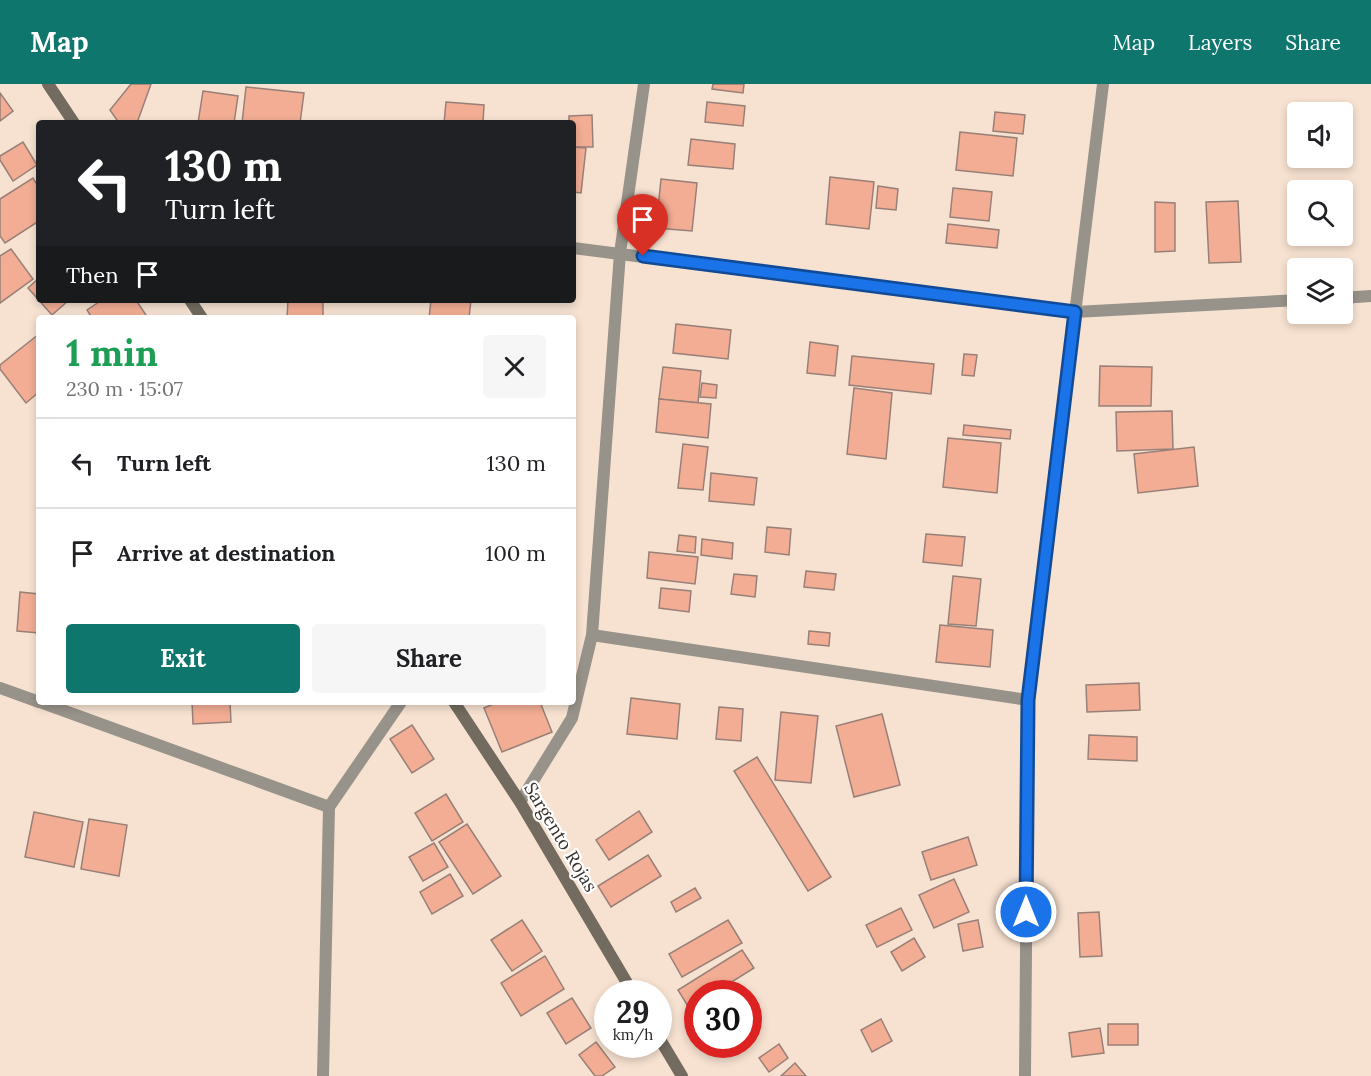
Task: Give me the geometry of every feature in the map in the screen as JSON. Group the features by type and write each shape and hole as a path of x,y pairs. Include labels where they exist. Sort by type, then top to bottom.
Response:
{"street":[{"path":"48,84 72,120"},
{"path":"576,701 592,635 620,253 644,84"},
{"path":"1025,1076 1028,700 1102,84"},
{"path":"576,248 1075,312 1287,301"},
{"path":"1353,298 1371,297"},
{"path":"592,635 1028,700"},
{"path":"0,688 36,701"},
{"path":"47,705 329,807"},
{"path":"323,1076 329,807 399,705"},
{"name":"Sargento Rojas","path":"456,705 520,802 625,980"},
{"path":"520,802 572,718 575,705"},
{"path":"671,1058 682,1076"}],"building":[{"path":"131,84 151,84 138,120 117,120 110,110"},
{"path":"713,84 744,84 743,93 712,89"},
{"path":"246,87 304,93 300,120 242,120"},
{"path":"203,91 238,96 234,120 198,120"},
{"path":"0,93 13,111 0,121"},
{"path":"446,102 484,105 483,120 444,120"},
{"path":"707,102 745,106 743,126 705,122"},
{"path":"995,112 1025,115 1023,134 993,131"},
{"path":"592,115 593,147 576,147 576,120 569,120 569,116"},
{"path":"960,132 1017,138 1013,176 956,170"},
{"path":"691,139 735,144 733,169 688,165"},
{"path":"23,142 36,166 13,181 0,160 0,156"},
{"path":"576,147 586,148 581,193 576,192"},
{"path":"830,177 874,182 869,229 826,224"},
{"path":"33,178 36,183 36,223 5,243 0,236 0,199"},
{"path":"661,179 697,183 692,231 656,228"},
{"path":"878,186 898,189 896,210 876,208"},
{"path":"953,188 992,192 989,221 950,217"},
{"path":"1238,201 1241,262 1209,263 1206,202"},
{"path":"1155,202 1175,203 1175,251 1155,252"},
{"path":"948,224 999,230 997,248 946,243"},
{"path":"11,249 33,279 0,303 0,256"},
{"path":"36,281 36,297 28,288"},
{"path":"41,303 66,303 52,315"},
{"path":"98,303 138,303 146,315 90,315 87,310"},
{"path":"288,303 323,303 323,315 287,315"},
{"path":"431,303 471,303 469,315 429,315"},
{"path":"676,324 731,330 728,359 673,353"},
{"path":"36,336 36,395 26,403 0,369 0,365"},
{"path":"810,342 838,346 835,376 807,373"},
{"path":"964,354 977,355 974,376 962,375"},
{"path":"852,356 934,364 931,394 849,385"},
{"path":"1100,366 1152,367 1151,406 1099,406"},
{"path":"663,367 701,371 698,403 659,399"},
{"path":"702,383 717,385 716,398 700,397"},
{"path":"854,388 892,393 886,459 847,454"},
{"path":"659,399 711,404 708,438 656,432"},
{"path":"1172,411 1173,449 1117,451 1116,412"},
{"path":"964,425 1011,430 1010,439 963,435"},
{"path":"948,438 1001,443 997,493 943,487"},
{"path":"683,444 708,447 703,490 678,488"},
{"path":"1194,447 1198,486 1138,493 1134,454"},
{"path":"711,473 757,478 754,505 709,501"},
{"path":"767,527 791,529 789,555 765,552"},
{"path":"926,534 965,537 962,566 923,562"},
{"path":"679,535 696,537 695,553 677,551"},
{"path":"702,539 733,543 732,559 701,555"},
{"path":"649,552 698,557 695,584 647,578"},
{"path":"806,571 836,574 834,590 804,587"},
{"path":"734,574 757,576 755,597 731,594"},
{"path":"953,576 981,579 976,626 948,624"},
{"path":"661,588 691,591 689,612 659,608"},
{"path":"20,592 36,594 36,633 17,631"},
{"path":"940,625 993,630 990,667 936,662"},
{"path":"809,631 830,633 829,646 808,644"},
{"path":"1139,683 1140,710 1087,712 1086,685"},
{"path":"631,698 680,704 677,739 627,734"},
{"path":"192,705 230,705 231,722 193,724"},
{"path":"491,705 541,705 552,732 502,752 484,708"},
{"path":"719,707 743,709 741,741 716,739"},
{"path":"781,712 818,716 811,783 775,780"},
{"path":"882,714 900,785 854,797 836,726"},
{"path":"412,725 434,759 412,773 390,739"},
{"path":"1089,735 1137,737 1137,761 1088,759"},
{"path":"757,757 831,877 808,891 734,771"},
{"path":"446,794 463,822 432,841 415,813"},
{"path":"639,811 652,832 609,860 596,840"},
{"path":"34,812 83,822 74,867 25,857"},
{"path":"89,819 127,825 119,876 81,869"},
{"path":"467,824 501,876 473,894 439,842"},
{"path":"968,837 977,865 931,880 922,852"},
{"path":"434,843 448,867 423,881 409,857"},
{"path":"648,855 661,876 611,907 598,886"},
{"path":"450,874 463,896 432,914 420,892"},
{"path":"954,879 969,912 934,928 919,895"},
{"path":"695,888 701,898 676,912 671,902"},
{"path":"901,908 912,930 877,947 866,925"},
{"path":"1099,912 1102,956 1080,957 1078,913"},
{"path":"522,920 542,951 512,971 491,940"},
{"path":"728,920 742,943 682,977 669,954"},
{"path":"978,920 983,947 963,951 958,924"},
{"path":"914,938 925,957 902,971 891,952"},
{"path":"742,950 754,968 735,980 694,980"},
{"path":"545,956 564,989 521,1016 501,983"},
{"path":"684,986 684,1000 678,990"},
{"path":"572,998 591,1028 566,1044 547,1013"},
{"path":"881,1019 892,1041 872,1052 861,1030"},
{"path":"1108,1024 1138,1024 1138,1045 1108,1045"},
{"path":"1100,1028 1104,1053 1072,1057 1069,1033"},
{"path":"594,1044 594,1058 608,1058 615,1067 602,1076 595,1076 579,1055"},
{"path":"779,1044 788,1058 769,1072 759,1058"},
{"path":"795,1063 806,1076 781,1076"}],"route":[{"path":"643,256 1075,312 1028,700 1026,912"}]}
